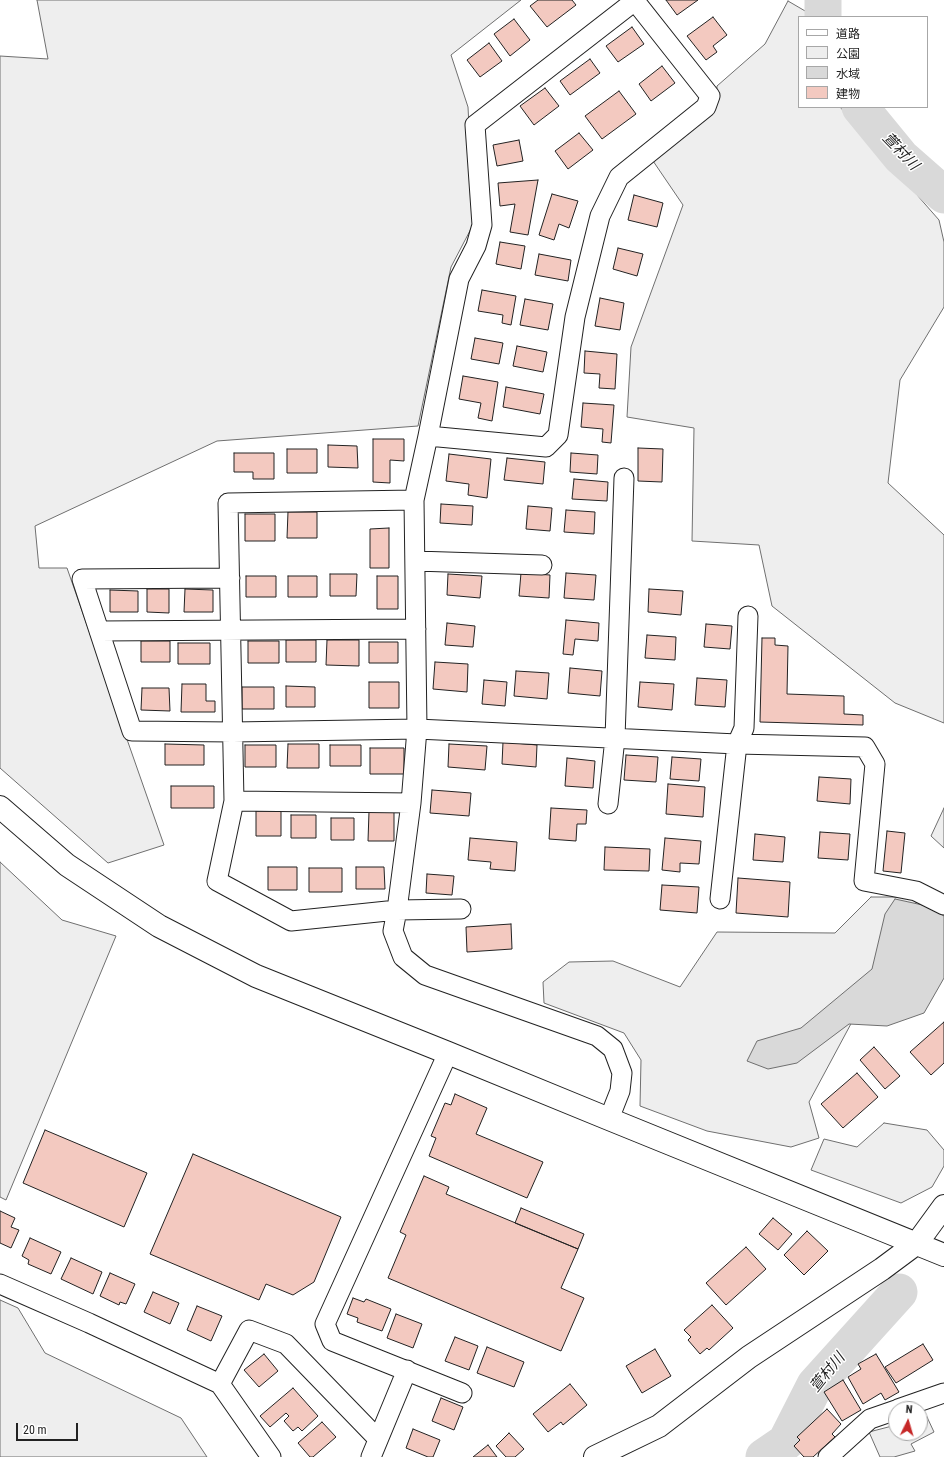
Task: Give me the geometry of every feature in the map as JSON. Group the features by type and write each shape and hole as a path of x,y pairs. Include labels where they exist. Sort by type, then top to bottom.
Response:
{"street":[{"path":"428,436 546,447 558,435 575,317 600,216 619,177 706,107 710,96 636,0 475,125 482,226 476,246 459,279 414,500 417,729 411,803 397,910 392,931 403,957 425,975 597,1036 613,1050 622,1073 620,1091 609,1119"},
{"path":"608,804 615,738 624,478"},
{"path":"414,500 228,503 234,801 217,881 291,921 397,910 461,909"},
{"path":"415,561 542,565"},
{"path":"230,578 82,579 132,731 232,732 417,729 737,744 865,747 875,764 864,881 916,891 944,905"},
{"path":"720,899 737,744 744,728 748,616"},
{"path":"99,631 416,629"},
{"path":"234,801 411,803"},
{"path":"0,807 67,865 159,926 256,976 944,1255"},
{"path":"448,1053 325,1324 332,1341 462,1393"},
{"path":"595,1457 659,1426 749,1357 882,1269 917,1243 944,1206"},
{"path":"0,1284 89,1323 220,1384 271,1457"},
{"path":"220,1384 249,1330 286,1344 378,1439"},
{"path":"371,1457 407,1370"},
{"path":"920,1401 944,1393"},
{"path":"828,1457 870,1419 888,1412"}],"green space":[{"path":"37,0 521,0 451,55 468,107 474,223 451,267 418,426 217,441 35,526 39,568 67,568 164,845 108,863 0,768 0,56 48,59"},
{"path":"788,1 812,15 798,16 798,108 841,108 939,220 944,242 944,307 900,380 888,483 944,535 944,723 895,703 772,606 759,545 692,541 694,428 627,417 631,347 683,205 651,158 716,107 717,86 765,44"},
{"path":"944,808 944,848 931,836"},
{"path":"0,862 62,920 116,936 6,1200 0,1197"},
{"path":"871,897 919,897 809,1102 819,1138 791,1147 707,1131 640,1106 641,1060 624,1033 544,1003 543,982 569,962 613,961 680,987 717,932 835,933"},
{"path":"884,1123 927,1130 944,1150 944,1166 932,1187 901,1203 811,1170 824,1139 857,1147"},
{"path":"0,1300 18,1308 45,1353 181,1418 207,1457 0,1457"},
{"path":"928,1419 934,1432 928,1435"},
{"path":"888,1427 888,1441 917,1441 911,1444 915,1451 894,1457 880,1457 869,1432"},
{"path":"787,1448 795,1457 775,1457"}],"water":[{"path":"895,899 927,906 944,916 944,978 924,1013 887,1026 849,1024 797,1063 768,1069 747,1061 757,1041 801,1028 872,969 885,914"}],"building":[{"path":"538,0 572,0 576,5 547,27 530,6"},
{"path":"666,0 698,0 677,15"},
{"path":"713,17 727,35 713,46 717,52 706,60 687,36"},
{"path":"514,19 530,40 510,56 494,34"},
{"path":"632,27 644,44 618,62 606,46"},
{"path":"489,43 502,61 480,77 467,60"},
{"path":"590,59 600,73 570,95 560,81"},
{"path":"662,66 675,83 651,101 639,84"},
{"path":"545,88 559,106 534,125 520,106"},
{"path":"619,91 636,114 602,139 585,116"},
{"path":"579,133 593,150 568,169 555,151"},
{"path":"519,140 523,161 497,166 493,145"},
{"path":"538,180 528,235 510,232 515,204 500,206 498,183"},
{"path":"552,194 578,201 569,228 559,224 554,240 539,235"},
{"path":"634,195 663,203 657,227 628,220"},
{"path":"500,242 525,246 521,269 496,264"},
{"path":"618,248 643,254 637,276 613,269"},
{"path":"539,254 571,260 568,281 535,275"},
{"path":"482,290 516,296 511,325 502,323 503,315 478,311"},
{"path":"600,298 624,303 620,330 595,326"},
{"path":"525,299 553,304 548,330 520,325"},
{"path":"475,338 503,343 499,364 471,359"},
{"path":"517,346 547,352 543,372 513,366"},
{"path":"585,351 617,354 615,389 599,388 600,374 584,373"},
{"path":"463,376 498,382 492,421 478,418 481,403 459,399"},
{"path":"506,387 544,394 540,414 503,407"},
{"path":"583,403 614,405 611,443 602,442 603,429 581,427"},
{"path":"373,439 404,439 404,461 390,460 390,483 373,482"},
{"path":"328,445 357,446 358,468 328,467"},
{"path":"638,448 663,449 662,482 638,481"},
{"path":"287,449 317,449 317,473 287,473"},
{"path":"234,453 274,453 274,479 253,479 253,472 234,472"},
{"path":"571,453 598,455 597,474 570,472"},
{"path":"449,454 491,459 487,498 468,495 469,484 446,481"},
{"path":"507,458 545,462 543,484 504,480"},
{"path":"574,479 608,482 607,501 572,499"},
{"path":"441,504 473,506 472,525 440,523"},
{"path":"528,506 552,508 550,531 526,529"},
{"path":"566,510 595,512 594,534 564,532"},
{"path":"288,512 317,512 317,538 287,538"},
{"path":"245,514 275,514 275,541 245,541"},
{"path":"389,528 389,568 370,568 370,529"},
{"path":"521,573 550,575 549,598 519,596"},
{"path":"566,573 596,575 594,600 564,598"},
{"path":"330,574 357,574 356,596 330,596"},
{"path":"448,574 482,576 480,598 447,595"},
{"path":"246,576 276,576 276,597 246,597"},
{"path":"288,576 317,576 317,597 288,597"},
{"path":"377,576 398,576 398,609 377,609"},
{"path":"147,589 169,589 169,613 147,612"},
{"path":"185,589 213,590 213,612 184,612"},
{"path":"649,589 683,591 681,615 648,612"},
{"path":"110,590 138,591 138,612 110,612"},
{"path":"566,620 599,623 598,641 575,639 573,655 563,654"},
{"path":"447,623 475,626 473,647 445,645"},
{"path":"706,624 732,626 730,649 704,647"},
{"path":"647,635 676,637 675,660 645,658"},
{"path":"762,638 775,638 775,645 788,646 787,694 844,696 844,714 863,715 863,725 760,722"},
{"path":"286,640 316,640 316,662 286,662"},
{"path":"327,640 359,640 359,666 326,665"},
{"path":"141,641 170,641 170,662 141,662"},
{"path":"248,641 279,641 279,663 248,663"},
{"path":"369,642 398,642 398,663 369,663"},
{"path":"178,643 210,643 210,664 178,664"},
{"path":"435,662 468,664 467,692 433,689"},
{"path":"570,668 602,671 600,696 568,693"},
{"path":"516,671 549,673 547,699 514,696"},
{"path":"697,678 727,680 725,707 695,705"},
{"path":"484,680 507,682 505,706 482,704"},
{"path":"369,682 399,682 399,708 369,708"},
{"path":"640,682 674,684 672,710 638,707"},
{"path":"182,684 206,684 206,701 215,701 215,712 181,712"},
{"path":"286,686 315,687 315,707 286,707"},
{"path":"242,687 274,687 274,709 242,709"},
{"path":"142,688 169,688 170,711 141,710"},
{"path":"503,742 537,745 536,767 502,764"},
{"path":"165,744 204,745 204,765 165,765"},
{"path":"288,744 319,744 319,768 287,768"},
{"path":"449,744 487,746 485,770 448,767"},
{"path":"245,745 276,745 276,767 245,767"},
{"path":"330,745 361,745 361,766 330,766"},
{"path":"370,748 404,748 404,774 370,774"},
{"path":"626,755 658,757 656,782 624,780"},
{"path":"672,757 701,759 699,781 670,779"},
{"path":"567,758 595,761 593,788 565,786"},
{"path":"819,777 851,779 850,804 817,801"},
{"path":"668,784 705,787 703,817 666,814"},
{"path":"171,786 214,786 214,808 171,808"},
{"path":"432,790 471,793 469,816 430,813"},
{"path":"551,808 587,810 586,824 577,824 576,841 549,839"},
{"path":"256,811 281,811 281,836 256,836"},
{"path":"369,812 394,812 394,841 368,841"},
{"path":"291,815 316,815 316,838 291,838"},
{"path":"331,818 354,818 354,840 331,840"},
{"path":"887,831 905,833 901,873 883,871"},
{"path":"820,832 850,834 848,860 818,858"},
{"path":"755,834 785,837 783,862 753,860"},
{"path":"470,838 517,842 515,871 490,869 491,862 468,860"},
{"path":"665,838 701,841 699,864 680,863 680,872 662,870"},
{"path":"605,847 650,849 649,871 604,870"},
{"path":"268,867 297,867 297,890 268,890"},
{"path":"356,867 384,867 385,889 356,889"},
{"path":"309,868 342,868 342,892 309,892"},
{"path":"427,874 454,876 452,895 426,893"},
{"path":"738,878 790,882 788,917 736,913"},
{"path":"662,885 699,887 697,913 660,910"},
{"path":"511,924 512,949 467,952 466,927"},
{"path":"944,1022 944,1063 931,1075 910,1052"},
{"path":"874,1047 900,1076 885,1089 860,1060"},
{"path":"857,1073 878,1097 843,1128 821,1104"},
{"path":"455,1094 487,1108 476,1134 543,1162 527,1198 429,1156 436,1138 431,1136 445,1103 451,1105"},
{"path":"45,1130 147,1173 124,1227 23,1183"},
{"path":"193,1154 341,1217 314,1282 293,1295 266,1284 259,1300 150,1254"},
{"path":"424,1176 449,1187 446,1194 578,1249 561,1288 584,1298 561,1351 388,1278 406,1235 400,1232"},
{"path":"521,1208 584,1234 578,1249 515,1223"},
{"path":"0,1211 15,1218 11,1227 19,1230 11,1248 0,1243"},
{"path":"773,1218 792,1234 778,1250 759,1234"},
{"path":"807,1231 828,1251 804,1275 784,1255"},
{"path":"30,1238 61,1252 51,1274 28,1264 29,1260 22,1256"},
{"path":"746,1247 766,1269 726,1305 706,1283"},
{"path":"71,1258 102,1272 93,1294 61,1279"},
{"path":"110,1273 135,1284 126,1304 120,1302 119,1305 100,1296"},
{"path":"153,1292 179,1303 170,1324 144,1312"},
{"path":"353,1298 364,1302 366,1299 391,1309 382,1331 357,1322 358,1318 347,1314"},
{"path":"712,1305 733,1328 709,1350 707,1348 700,1354 688,1340 691,1337 684,1330"},
{"path":"197,1306 222,1316 211,1341 187,1330"},
{"path":"396,1314 422,1324 413,1348 387,1338"},
{"path":"455,1337 478,1346 469,1370 445,1361"},
{"path":"923,1344 933,1360 896,1383 885,1367"},
{"path":"487,1347 524,1362 514,1387 477,1373"},
{"path":"655,1349 671,1376 642,1393 626,1366"},
{"path":"264,1354 278,1371 259,1387 244,1370"},
{"path":"876,1354 899,1392 885,1400 881,1393 863,1404 848,1377 861,1369 858,1364"},
{"path":"843,1380 861,1410 842,1421 824,1392"},
{"path":"570,1384 587,1405 563,1425 561,1422 548,1432 533,1414"},
{"path":"293,1388 318,1416 302,1431 298,1427 293,1431 284,1421 289,1416 286,1413 270,1427 260,1416"},
{"path":"441,1398 463,1407 454,1430 432,1421"},
{"path":"827,1409 841,1424 832,1434 835,1437 813,1457 804,1457 794,1446 800,1440 797,1437"},
{"path":"322,1422 336,1437 313,1457 310,1457 298,1443"},
{"path":"413,1429 440,1440 433,1457 428,1457 406,1448"},
{"path":"509,1433 524,1449 515,1457 506,1457 496,1446"},
{"path":"488,1445 497,1457 473,1457"}],"waterway":[{"name":"萱村川","path":"823,0 823,16"},
{"name":"萱村川","path":"861,108 901,157 944,195"},
{"name":"萱村川","path":"764,1457 786,1442 815,1385 899,1292"}]}
